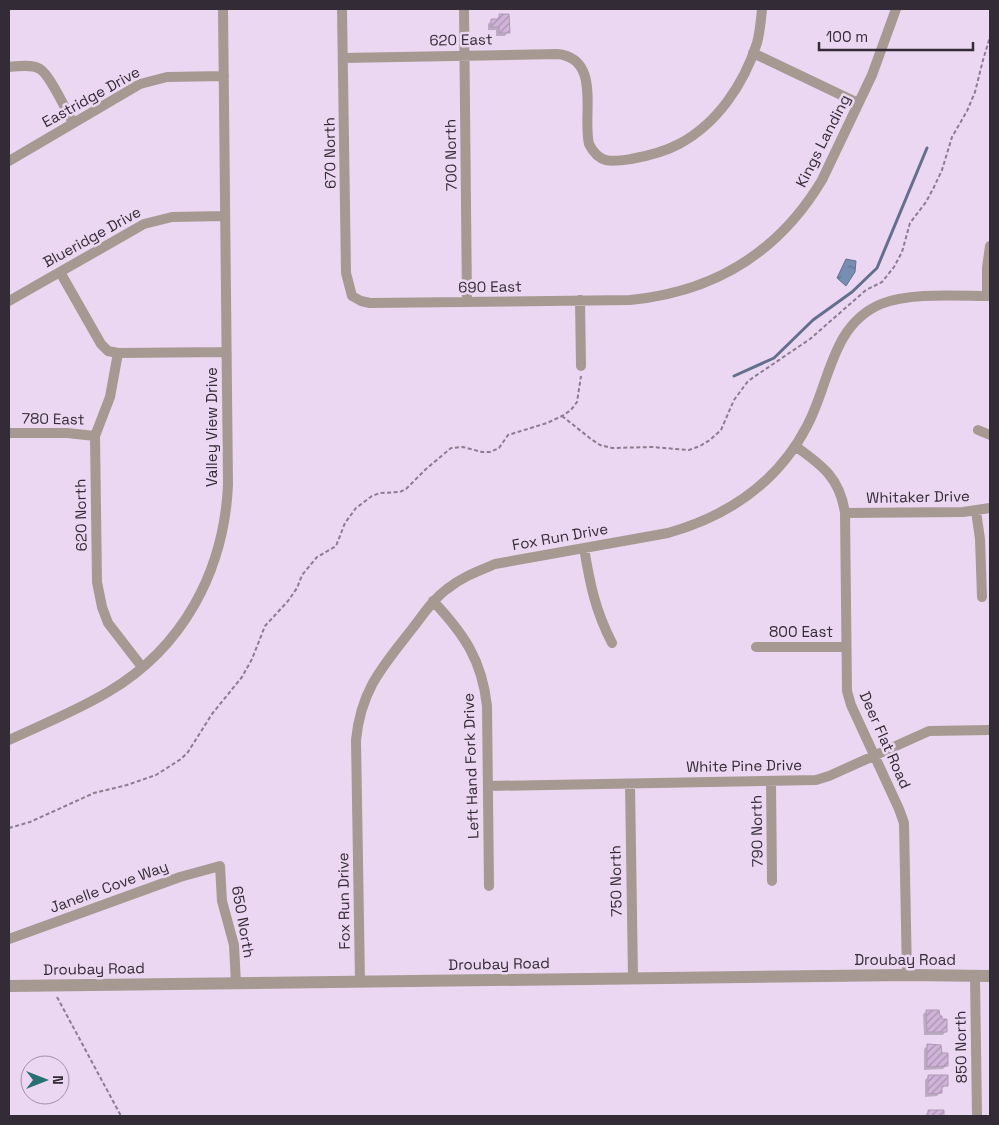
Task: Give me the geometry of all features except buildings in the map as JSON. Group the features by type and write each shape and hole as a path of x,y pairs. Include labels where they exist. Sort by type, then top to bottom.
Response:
{"street":[{"name":"Valley View Drive","path":"9,740 107,692 142,667 171,638 194,607 210,573 221,539 225,521 228,485 223,9"},
{"name":"670 North","path":"342,9 346,274 352,296"},
{"name":"700 North","path":"464,9 468,302"},
{"path":"762,9 758,41 753,53 858,103"},
{"name":"Kings Landing","path":"630,300 664,295 698,286 729,272 770,243 794,220 822,180 878,59 896,9"},
{"name":"620 East","path":"343,58 558,54 568,56 577,62 586,76 589,144 600,158 615,162 652,154 678,144 711,121 734,91 753,53"},
{"path":"9,67 30,66 40,68 47,75 73,123"},
{"name":"Eastridge Drive","path":"9,161 132,88 149,81 167,77 224,76"},
{"name":"Blueridge Drive","path":"9,301 135,228 153,220 172,216 225,216"},
{"path":"989,296 987,268 990,246"},
{"path":"60,272 101,344 108,351 118,353 226,352"},
{"name":"690 East","path":"352,296 370,303 630,300"},
{"name":"Fox Run Drive","path":"360,982 356,740 359,717 366,694 378,673 433,601 446,589 470,574 495,564 668,533 721,513 752,493 779,468 795,446 817,404 836,348 852,325 864,314 889,301 908,297 989,296"},
{"path":"580,300 581,366"},
{"name":"620 North","path":"118,353 110,397 96,436 97,582 99,599 108,622 142,667"},
{"path":"978,430 990,435"},
{"name":"780 East","path":"9,433 67,433 96,436"},
{"name":"Deer Flat Road","path":"795,446 832,476 841,494 845,512 846,677 851,705 900,809 904,823 907,975"},
{"name":"Whitaker Drive","path":"845,512 976,511 990,508"},
{"path":"976,511 980,539 982,597"},
{"path":"584,548 593,597 600,620 612,643"},
{"name":"Left Hand Fork Drive","path":"433,601 463,635 482,676 487,706 490,886"},
{"name":"800 East","path":"756,647 846,647"},
{"name":"White Pine Drive","path":"488,786 816,780 929,731 990,730"},
{"name":"790 North","path":"771,781 772,881"},
{"name":"750 North","path":"630,784 633,978"},
{"name":"Janelle Cove Way","path":"9,938 171,881 220,866"},
{"name":"650 North","path":"220,866 222,901 234,945 236,984"},
{"name":"Droubay Road","path":"9,986 907,975 990,976"},
{"name":"850 North","path":"975,976 977,1116"}],"path":[{"path":"562,416 600,445 612,448 652,447 689,450 710,440 721,430 734,400 748,381 810,339 866,290 882,282 894,267 902,252 910,223 926,202 934,187 942,170 952,137 967,111 975,92 990,37"},
{"path":"9,828 30,822 94,793 127,785 156,775 181,759 188,752 212,714 242,677 266,626 288,601 297,588 302,575 317,557 336,546 348,518 364,502 380,493 400,492 406,489 426,468 451,448 463,447 490,452 499,448 508,435 547,423 562,416 571,410 577,402 581,380 581,366"},
{"path":"51,986 121,1116"}],"water":[{"path":"846,259 856,261 855,272 846,286 837,278"}],"waterway":[{"path":"734,376 774,358 813,320 852,292 877,268 927,148"}]}
